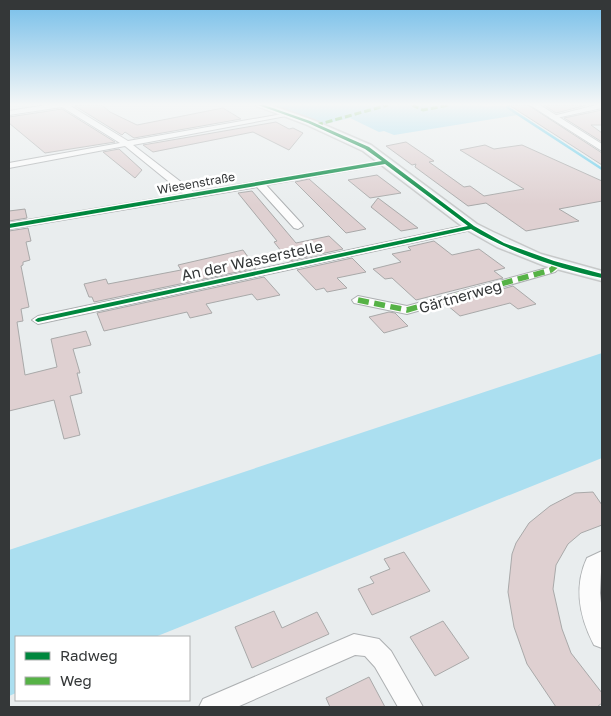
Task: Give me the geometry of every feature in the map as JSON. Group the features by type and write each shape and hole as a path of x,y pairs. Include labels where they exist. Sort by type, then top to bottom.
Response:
{"main road":[{"path":"347,138 359,143 387,162 472,227 507,246 558,264 602,276"}],"street":[{"path":"118,138 192,195"},
{"path":"9,166 157,138"},
{"path":"587,138 602,148"},
{"name":"Wiesenstraße","path":"9,226 387,162"},
{"path":"259,183 298,226"},
{"name":"An der Wasserstelle","path":"38,320 472,227"},
{"name":"Gärtnerweg","path":"358,300 407,310 551,270 558,264"},
{"path":"602,559 594,564 588,581 588,605 602,638"},
{"path":"211,707 354,644 371,646 384,659 410,707"}],"shaded area":[{"path":"602,353 602,458 157,636 15,636 15,693 9,696 9,550"}],"building":[{"path":"27,138 109,138 115,142 45,153"},
{"path":"181,138 221,138 153,152 143,145"},
{"path":"266,138 299,138 289,150"},
{"path":"561,138 580,138 602,153 602,165"},
{"path":"406,142 434,161 429,162 464,187 470,186 484,196 524,189 460,150 485,145 494,149 522,145 602,181 602,201 559,209 579,221 526,231 486,203 468,206 415,167 416,164 412,165 386,146"},
{"path":"119,149 142,170 135,178 103,152"},
{"path":"377,175 401,193 370,198 348,180"},
{"path":"309,179 366,229 346,233 295,182"},
{"path":"252,191 296,243 329,236 343,249 289,261 274,242 277,241 238,193"},
{"path":"378,198 418,228 401,231 371,207"},
{"path":"25,209 27,218 9,221 9,211"},
{"path":"28,228 31,241 26,242 30,260 23,262 21,266 29,307 21,309 23,321 17,322 25,375 57,367 51,339 86,331 91,345 73,349 80,373 77,373 82,393 70,396 80,435 64,439 54,400 9,411 9,231"},
{"path":"434,241 452,255 479,249 505,268 494,271 503,278 416,300 392,278 385,279 373,269 401,262 392,254 411,250 408,247"},
{"path":"243,250 256,268 94,302 92,297 89,297 84,284 106,279 108,284 181,270 178,265"},
{"path":"352,258 366,272 337,278 347,288 327,292 324,288 316,290 297,270"},
{"path":"264,277 280,295 257,300 252,294 206,304 212,313 190,318 187,312 104,331 97,313"},
{"path":"513,286 536,304 518,309 510,303 460,316 447,305"},
{"path":"389,312 395,313 408,326 384,333 369,317"},
{"path":"593,492 602,505 602,525 581,533 568,544 556,565 553,589 562,629 571,653 602,693 602,703 597,707 556,707 527,664 514,627 508,592 512,554 516,543 529,523 550,506 575,493"},
{"path":"404,552 430,591 372,615 358,589 374,583 370,577 390,569 384,559"},
{"path":"274,611 282,628 317,612 329,634 252,668 235,627"},
{"path":"443,621 469,658 435,676 410,637"},
{"path":"369,677 385,707 330,707 326,698"}],"waterway":[{"path":"555,138 602,169"}],"marked path":[{"path":"358,300 407,310 551,270 558,264"}],"cycle path":[{"path":"346,138 367,148 472,227 487,236 518,251 551,263 602,276"},
{"path":"9,226 387,162"},
{"path":"38,320 472,227"}]}
